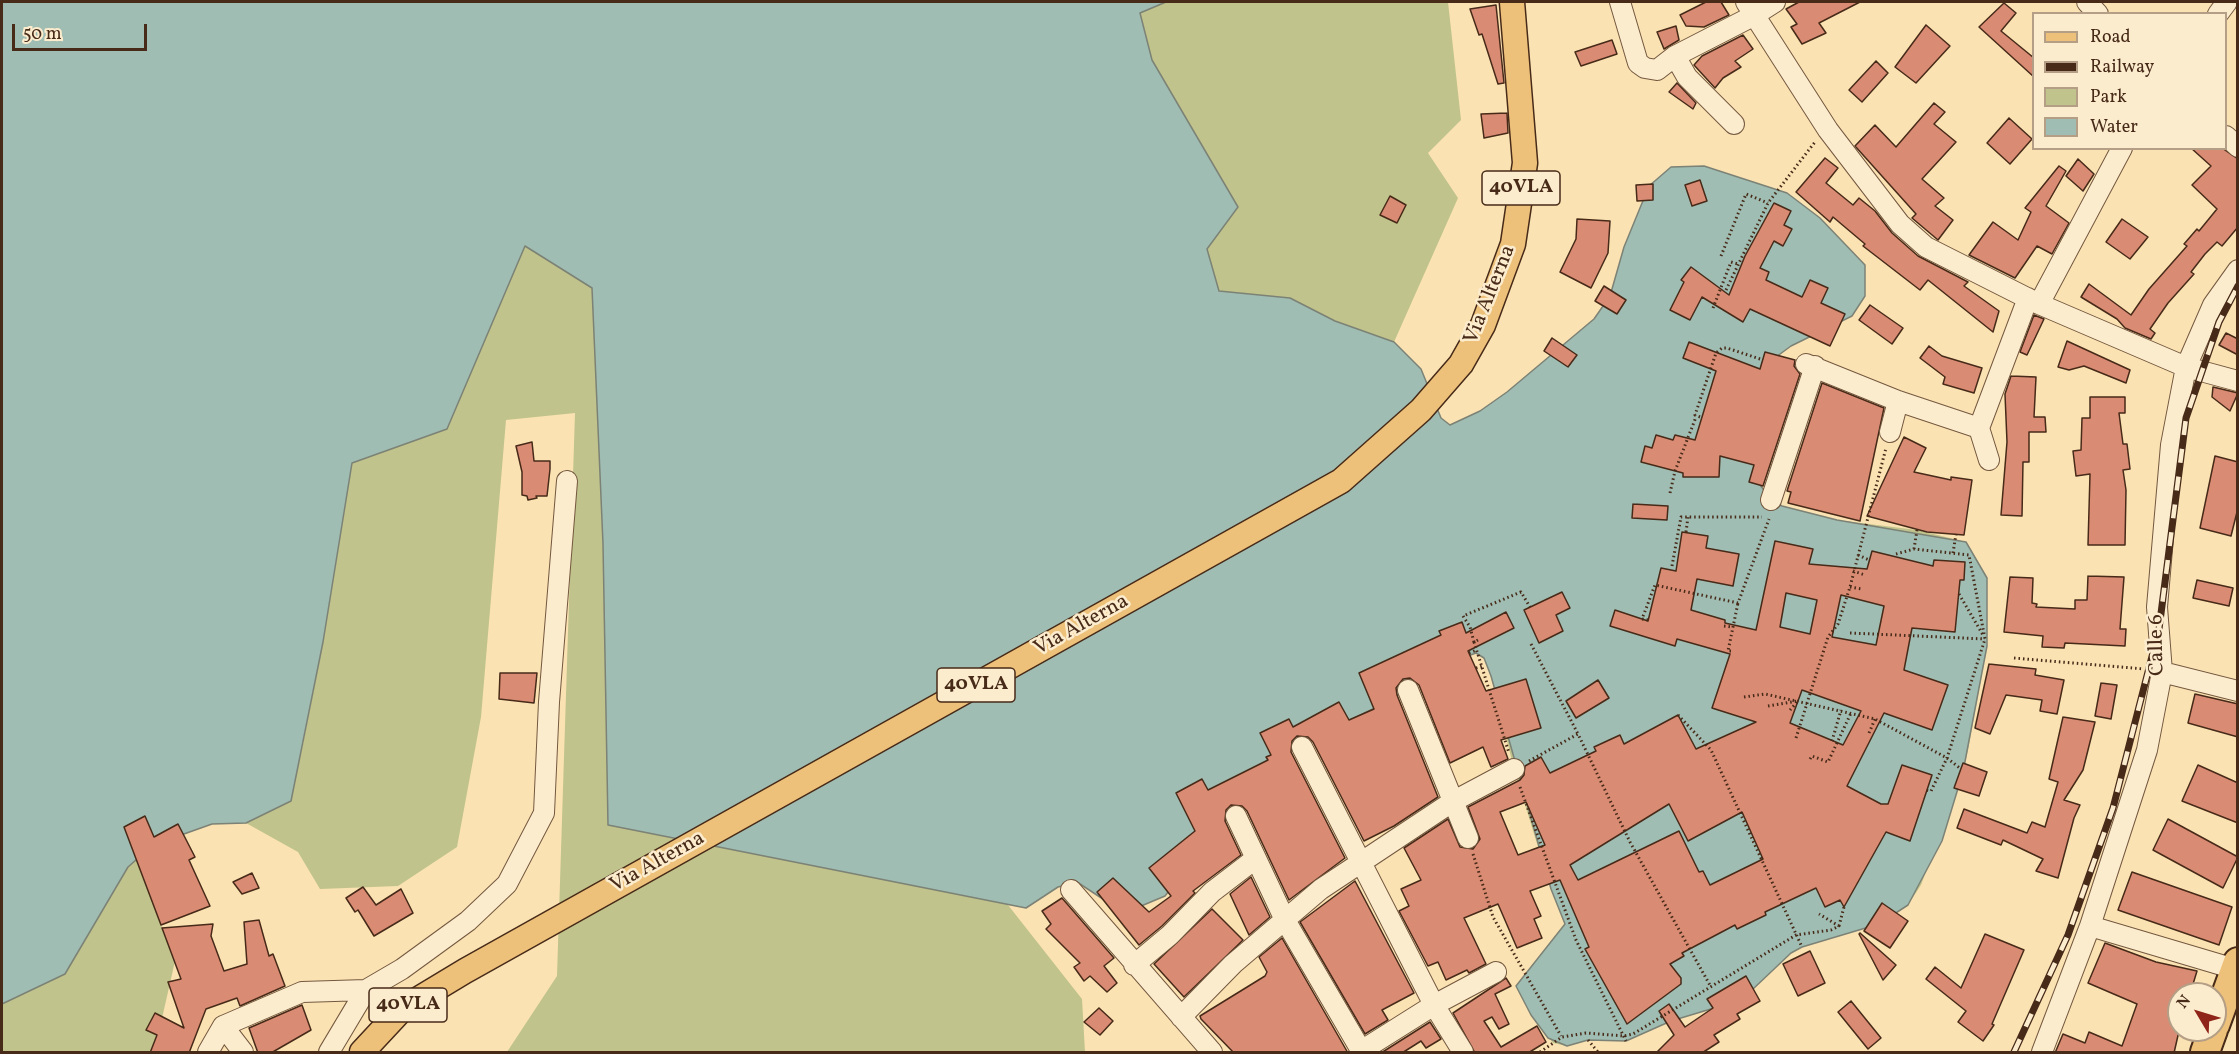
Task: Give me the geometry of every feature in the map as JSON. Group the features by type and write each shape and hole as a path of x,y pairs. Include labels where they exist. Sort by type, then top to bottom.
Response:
{"highway":[{"path":"2227,990 2236,965"}],"main road":[{"name":"Via Alterna","path":"362,1053 402,1009 465,971 1341,481 1421,410 1461,364 1484,325 1513,244 1525,163 1512,2"}],"street":[{"path":"1620,2 1638,63 1645,68 1657,70 1675,56 1750,9 1774,2"},
{"path":"1750,9 1828,130 1900,224 1926,247 2034,301 2186,367 2238,381"},
{"path":"1675,56 1687,77 1734,124"},
{"path":"1989,460 1980,428 2034,301 2121,150"},
{"name":"Calle 6","path":"2042,1053 2090,926 2147,750 2162,672 2157,607 2171,445 2186,367 2212,305 2238,270"},
{"path":"1771,500 1810,365 1898,401 1980,428"},
{"path":"1890,432 1898,401"},
{"path":"208,1053 223,1026 302,992 366,990 402,969 468,921 507,884 544,813 549,702 567,481"},
{"path":"2162,672 2238,691"},
{"path":"1408,690 1468,838"},
{"path":"1302,747 1363,862 1434,1005 1463,1053"},
{"path":"1181,1017 1233,964 1321,889 1452,802 1514,769"},
{"path":"1236,816 1285,920 1362,1052 1434,1005 1496,972"},
{"path":"1134,964 1170,935 1212,892 1255,859"},
{"path":"1071,890 1212,1053"},
{"path":"2090,926 2236,965"},
{"path":"330,1053 366,990"},
{"path":"223,1026 243,1053"}],"path":[{"path":"1726,290 1767,203 1815,142"},
{"path":"1721,256 1746,194 1767,203"},
{"path":"1771,198 1774,203"},
{"path":"1713,308 1731,262 1738,264"},
{"path":"1670,493 1675,471 1698,417 1716,353 1722,348 1727,348 1762,360"},
{"path":"1796,738 1828,637 1838,624 1850,587 1890,432"},
{"path":"1672,566 1681,517 1770,517 1738,603 1728,651 1731,651"},
{"path":"1686,532 1688,517"},
{"path":"1914,549 1917,530"},
{"path":"1953,553 1956,534"},
{"path":"1896,554 1914,549 1969,555 1985,639 1947,758 1931,791 1926,790"},
{"path":"1858,555 1869,560"},
{"path":"1853,571 1865,575"},
{"path":"1648,620 1642,620 1655,585 1738,603"},
{"path":"1850,587 1862,589"},
{"path":"1530,607 1521,592 1463,616 1470,627 1514,769 1576,940 1626,1041"},
{"path":"1959,594 1985,639"},
{"path":"1724,626 1733,627"},
{"path":"1464,628 1470,627"},
{"path":"1850,633 1985,639"},
{"path":"1474,642 1478,640"},
{"path":"1531,644 1568,710 1645,870 1711,987"},
{"path":"1469,654 1477,650"},
{"path":"2014,658 2162,672"},
{"path":"1476,668 1483,666"},
{"path":"1744,697 1765,694 1809,702 1875,719 1947,758 1961,769"},
{"path":"1768,706 1800,700"},
{"path":"1790,710 1800,700"},
{"path":"1832,741 1841,710"},
{"path":"1810,759 1812,756 1828,762 1851,713"},
{"path":"1678,715 1711,750 1802,947"},
{"path":"1869,733 1875,719"},
{"path":"1514,769 1578,734"},
{"path":"1468,838 1493,917 1562,1037"},
{"path":"1540,1053 1562,1037 1586,1033 1624,1036 1644,1028 1796,935 1831,930 1839,926 1844,907"},
{"path":"1819,914 1839,926"},
{"path":"1588,1040 1598,1053"}],"green space":[{"path":"1166,2 1448,2 1461,120 1428,153 1458,198 1394,342 1335,321 1290,298 1219,291 1207,249 1238,207 1152,60 1140,13"},
{"path":"1704,166 1787,193 1820,218 1865,265 1791,346 1772,360 1758,482 1771,500 1782,506 1837,520 1917,530 1966,542 1987,578 1987,646 1963,772 1921,885 1908,905 1879,924 1802,947 1791,953 1753,989 1724,1005 1671,1021 1626,1041 1588,1040 1567,1046 1553,1043 1531,1015 1516,986 1565,924 1551,889 1514,769 1491,676 1484,658 1476,653 1456,660 1381,705 1268,760 1227,818 1165,896 1112,905 1077,882 1058,887 1026,908 1008,905 1082,999 1085,1052 507,1052 557,976 575,413 506,420 481,717 457,847 398,886 320,889 298,852 246,823 212,824 172,839 137,862 175,961 158,1036 151,1052 2,1052 2,685 307,199 1450,425 1480,411 1507,392 1594,319 1610,296 1621,259 1671,167","holes":["343,518 323,642 300,759"]}],"water":[{"path":"2,2 1166,2 1140,13 1152,60 1238,207 1207,249 1219,291 1290,298 1335,321 1394,342 1421,369 1441,418 1450,425 1480,411 1507,392 1594,319 1610,296 1624,247 1649,186 1671,167 1704,166 1787,193 1820,218 1865,265 1865,296 1852,316 1791,346 1772,360 1758,482 1771,500 1782,506 1837,520 1966,542 1987,578 1987,646 1963,772 1942,841 1908,905 1879,924 1802,947 1791,953 1753,989 1724,1005 1671,1021 1626,1041 1588,1040 1567,1046 1548,1038 1531,1015 1516,986 1565,924 1551,889 1491,676 1484,658 1476,653 1457,660 1381,705 1268,760 1227,818 1165,896 1134,909 1112,905 1077,882 1058,887 1026,908 608,825 603,544 592,288 525,246 447,429 352,463 323,642 291,801 246,823 212,824 153,845 128,867 65,974 2,1004"}],"building":[{"path":"1706,2 1721,2 1729,15 1704,27 1686,26 1680,15"},
{"path":"1799,2 1860,2 1819,23 1826,33 1802,44 1791,27 1797,24 1786,9"},
{"path":"2004,3 2016,13 2001,31 2032,56 2032,75 1979,27"},
{"path":"1496,5 1504,83 1498,84 1482,34 1479,35 1470,9"},
{"path":"1926,25 1950,46 1916,83 1895,67"},
{"path":"1676,26 1679,40 1664,49 1657,32"},
{"path":"1743,35 1753,49 1735,61 1741,67 1723,78 1715,88 1694,65 1702,56"},
{"path":"1612,40 1617,54 1581,66 1575,52"},
{"path":"1876,61 1888,73 1862,102 1849,90"},
{"path":"1677,83 1696,103 1693,109 1669,92"},
{"path":"1934,103 1945,112 1934,124 1956,142 1922,179 1944,198 1935,206 1953,220 1938,240 1912,218 1916,214 1855,146 1875,125 1896,147"},
{"path":"1507,113 1508,133 1484,138 1481,114"},
{"path":"2009,118 2032,139 2010,164 1987,143"},
{"path":"2193,150 2225,150 2238,159 2238,227 2222,246 2217,242 2191,272 2194,274 2168,303 2150,329 2155,333 2151,339 2125,328 2117,319 2081,297 2089,284 2131,315 2149,289 2187,246 2184,244 2197,229 2199,231 2217,209 2192,185 2211,166"},
{"path":"1825,158 1838,168 1826,183 1853,205 1859,198 1875,211 1892,233 1918,256 1968,282 1964,286 1999,311 1993,332 1928,280 1920,290 1863,246 1865,244 1833,217 1830,222 1796,192"},
{"path":"2078,159 2094,174 2083,191 2066,176"},
{"path":"2059,166 2066,171 2046,206 2069,223 2052,254 2037,246 2015,278 1969,255 1993,222 2018,240 2031,212 2025,208"},
{"path":"1700,180 1707,201 1692,206 1685,185"},
{"path":"1653,184 1653,200 1637,201 1636,185"},
{"path":"1390,196 1406,205 1397,223 1380,215"},
{"path":"1774,203 1791,211 1784,225 1792,229 1783,246 1774,241 1760,268 1769,272 1766,280 1802,297 1810,280 1828,288 1821,303 1845,314 1830,346 1750,309 1743,322 1702,297 1690,320 1670,310 1684,282 1681,280 1691,267 1729,295 1745,256"},
{"path":"1577,219 1610,221 1608,253 1591,288 1560,272 1576,239"},
{"path":"2122,219 2148,237 2130,259 2106,242"},
{"path":"1604,286 1626,300 1617,314 1595,301"},
{"path":"1870,305 1903,328 1892,344 1859,320"},
{"path":"2034,315 2044,319 2027,355 2020,352"},
{"path":"2226,333 2238,339 2238,355 2219,345"},
{"path":"1552,338 1577,355 1568,367 1544,351"},
{"path":"2067,341 2130,370 2126,383 2084,366 2069,370 2058,367"},
{"path":"1689,342 1760,369 1765,352 1795,360 1794,366 1800,374 1763,486 1749,482 1754,465 1720,456 1719,477 1683,477 1683,473 1641,462 1645,446 1652,448 1656,435 1673,440 1675,435 1695,440 1716,371 1683,358"},
{"path":"1929,346 1942,356 1982,368 1974,393 1943,384 1945,377 1920,358"},
{"path":"2011,376 2036,377 2034,417 2045,417 2046,432 2029,432 2029,462 2023,462 2022,516 2001,515 2007,442 2005,394"},
{"path":"1822,383 1884,408 1860,521 1788,503 1791,492 1787,491"},
{"path":"2213,387 2238,393 2230,411 2212,397"},
{"path":"2090,397 2125,397 2125,413 2119,413 2123,444 2127,444 2130,469 2123,470 2126,490 2125,545 2088,545 2090,474 2076,476 2073,451 2081,450 2082,418 2090,418"},
{"path":"1904,437 1926,448 1914,472 1951,480 1951,477 1972,480 1964,535 1927,532 1867,516"},
{"path":"532,442 534,461 550,461 550,469 547,496 536,496 537,498 528,500 527,496 522,495 522,472 516,446"},
{"path":"2215,456 2238,462 2238,508 2231,536 2200,528"},
{"path":"1633,504 1668,506 1667,520 1632,518"},
{"path":"1682,532 1708,536 1706,548 1739,554 1733,586 1697,579 1691,610 1725,620 1725,623 1756,630 1775,541 1813,549 1809,564 1867,569 1872,551 1933,566 1934,560 1965,562 1964,580 1960,580 1955,632 1912,628 1904,670 1948,685 1932,730 1884,713 1847,786 1881,804 1888,804 1902,765 1932,775 1910,841 1886,832 1844,907 1840,900 1825,907 1816,888 1765,912 1766,915 1737,929 1735,925 1682,953 1684,956 1670,964 1681,978 1681,984 1627,1024 1585,949 1589,947 1560,880 1530,891 1541,916 1534,919 1542,938 1517,948 1498,904 1464,918 1486,964 1469,973 1467,970 1446,980 1438,962 1428,966 1399,911 1409,906 1401,889 1421,880 1404,848 1448,819 1460,847 1473,849 1480,839 1468,807 1520,780 1524,775 1525,766 1541,757 1550,773 1596,751 1594,747 1620,735 1624,744 1678,715 1696,749 1756,722 1712,708 1730,654 1677,639 1675,646 1610,626 1615,610 1648,621 1661,568 1676,571","holes":["1786,593 1817,600 1810,634 1780,627","1841,595 1884,606 1876,645 1832,637","1802,690 1861,711 1843,745 1790,723","1526,802 1545,845 1518,855 1500,812","1669,804 1688,841 1742,812 1763,859 1710,885 1703,871 1699,872 1679,831 1578,880 1570,865"]},
{"path":"2088,576 2124,577 2120,629 2126,629 2125,646 2065,643 2064,648 2042,647 2043,636 2004,632 2010,577 2033,578 2032,603 2037,604 2036,607 2075,609 2075,600 2087,600"},
{"path":"2197,580 2233,588 2229,606 2193,598"},
{"path":"1562,592 1570,608 1556,615 1563,631 1539,643 1524,610"},
{"path":"1506,612 1514,628 1468,651 1486,691 1526,679 1541,728 1501,740 1508,759 1491,767 1483,747 1450,763 1419,685 1410,678 1403,679 1396,688 1397,695 1438,797 1394,826 1364,841 1313,742 1308,737 1297,736 1292,741 1291,752 1345,858 1289,900 1247,811 1242,806 1231,805 1226,810 1225,821 1241,855 1193,891 1195,893 1162,926 1139,945 1097,892 1113,878 1149,912 1171,896 1149,868 1195,831 1176,793 1202,779 1208,790 1268,760 1266,757 1271,755 1260,733 1289,719 1293,727 1339,702 1349,720 1374,709 1359,673 1441,635 1439,631 1462,622 1466,633"},
{"path":"1989,664 2036,669 2035,675 2064,680 2057,714 2040,711 2042,700 2006,695 1990,734 1975,728"},
{"path":"500,673 537,673 534,703 499,699"},
{"path":"1598,680 1609,698 1576,718 1566,701"},
{"path":"2101,683 2117,685 2111,719 2095,716"},
{"path":"2195,694 2238,704 2238,737 2188,723"},
{"path":"2063,717 2095,722 2083,770 2064,800 2080,805 2074,818 2058,878 2036,871 2043,859 2003,840 2001,845 1957,828 1964,809 2027,833 2032,822 2045,827 2058,782 2049,779"},
{"path":"1963,763 1987,772 1979,796 1954,788"},
{"path":"2198,765 2238,783 2238,823 2182,801"},
{"path":"145,816 154,837 178,824 195,857 189,860 210,906 161,925 124,827"},
{"path":"2168,819 2238,857 2223,888 2153,850"},
{"path":"2132,872 2232,907 2219,945 2118,910"},
{"path":"252,873 259,888 242,894 233,882"},
{"path":"1251,877 1270,917 1249,935 1230,894"},
{"path":"1355,881 1414,993 1382,1010 1388,1020 1365,1034 1300,922"},
{"path":"363,887 376,905 401,889 413,913 374,936 358,910 355,912 346,898"},
{"path":"1062,898 1114,958 1104,966 1117,983 1107,992 1090,976 1084,981 1074,967 1080,963 1046,929 1051,924 1042,911"},
{"path":"1882,903 1908,921 1890,948 1864,931"},
{"path":"1212,909 1243,940 1184,997 1154,964"},
{"path":"259,920 269,956 273,954 285,986 240,1006 237,998 206,1009 189,1053 150,1053 157,1035 146,1030 155,1013 184,1028 168,982 181,979 162,928 213,924 211,936 224,971 247,964 244,922"},
{"path":"1859,934 1896,965 1883,980"},
{"path":"1985,934 2024,950 1992,1024 1994,1025 1983,1041 1958,1022 1966,1011 1926,979 1935,967 1961,988"},
{"path":"1282,938 1348,1053 1234,1053 1201,1019 1200,1016 1265,976 1267,972 1259,957"},
{"path":"2105,943 2156,962 2197,971 2194,982 2167,982 2167,1042 2176,1042 2174,1053 2055,1053 2063,1034 2085,1043 2089,1032 2122,1046 2137,1004 2088,983"},
{"path":"1810,951 1825,983 1798,996 1783,964"},
{"path":"1746,976 1760,1001 1737,1014 1740,1019 1714,1035 1719,1042 1702,1053 1656,1053 1674,1035 1659,1011 1669,1004 1685,1027 1713,1008 1707,999"},
{"path":"1506,978 1511,986 1495,994 1509,1024 1499,1029 1492,1017 1484,1021 1501,1047 1537,1026 1546,1042 1528,1053 1475,1053 1453,1013"},
{"path":"1851,1001 1881,1038 1868,1049 1838,1012"},
{"path":"302,1005 311,1030 271,1053 258,1053 249,1028"},
{"path":"1099,1008 1113,1021 1100,1035 1084,1022"},
{"path":"1430,1022 1441,1039 1426,1048 1421,1041 1402,1053 1381,1053"}],"railway":[{"path":"2014,1052 2068,935 2113,808 2159,629 2186,418 2219,322 2238,286"}]}
